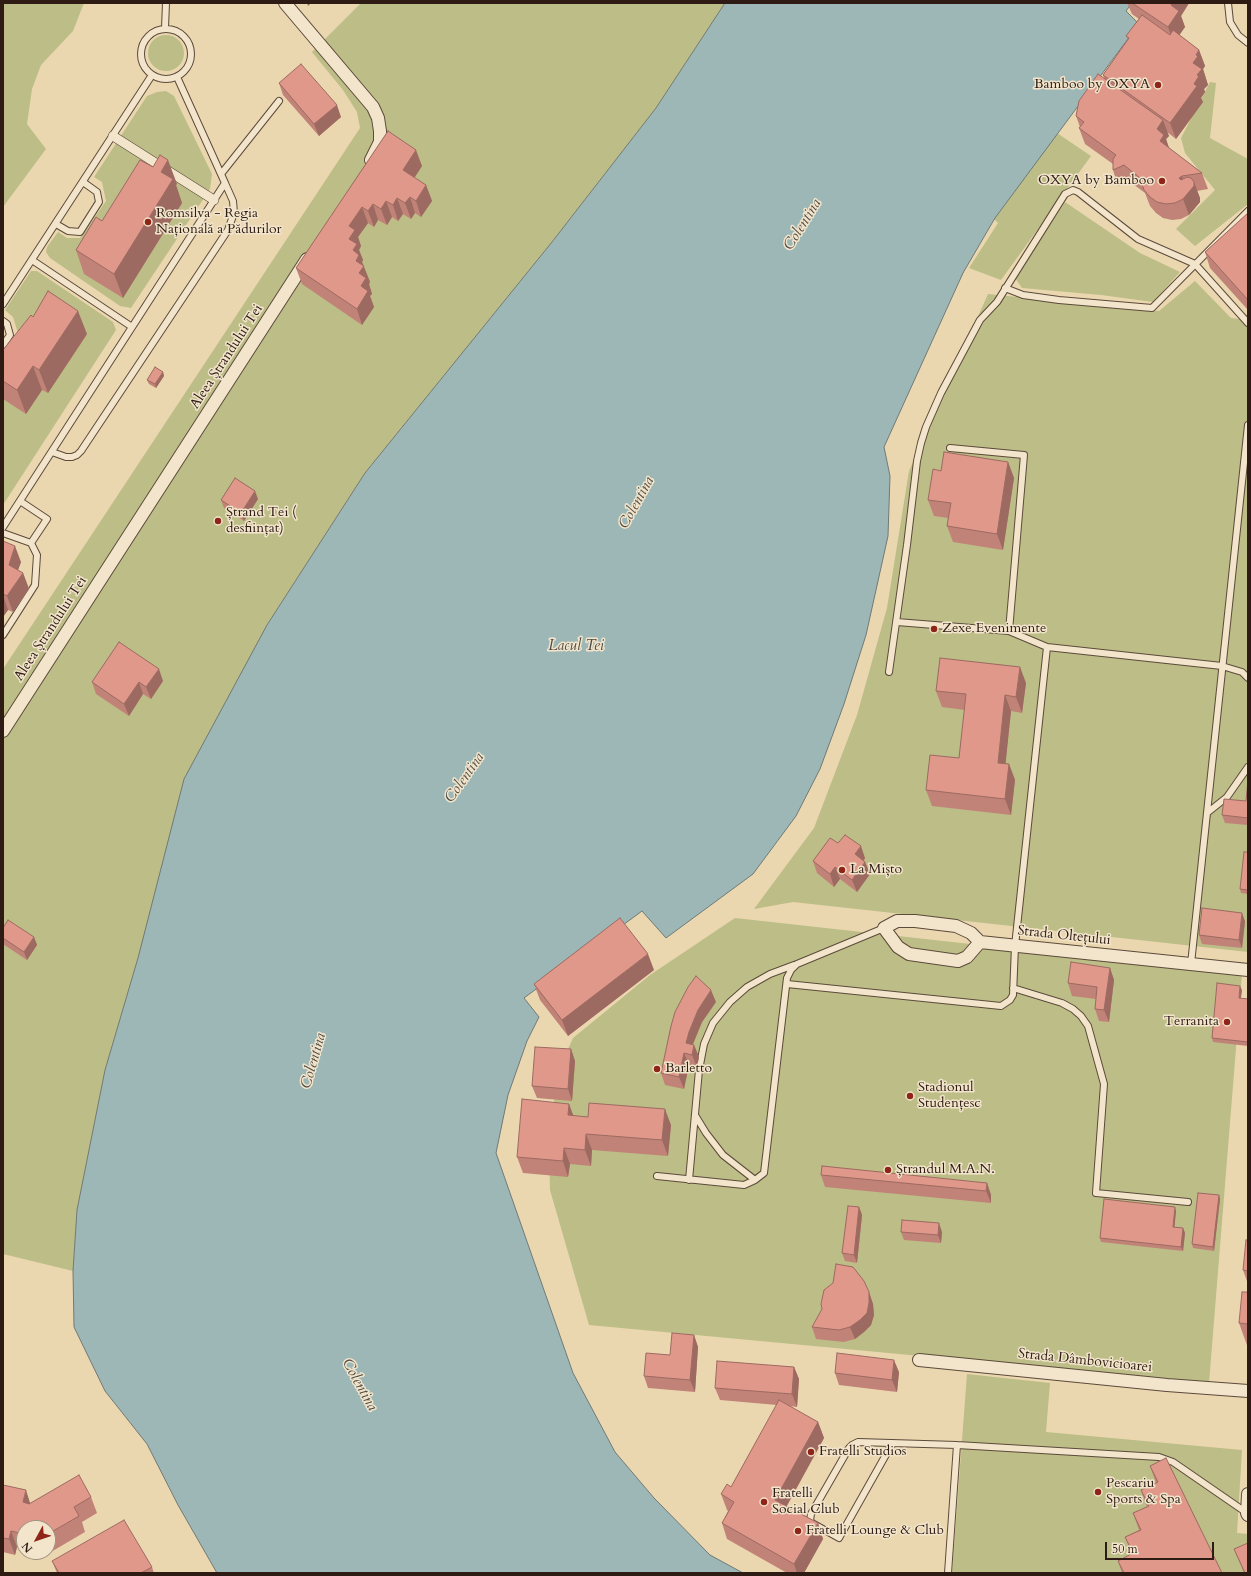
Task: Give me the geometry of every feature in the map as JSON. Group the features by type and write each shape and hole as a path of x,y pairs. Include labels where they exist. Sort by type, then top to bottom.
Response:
{"street":[{"path":"285,3 365,97 378,118 380,142 362,172"},
{"path":"113,136 214,200"},
{"name":"Aleea Ștrandului Tei","path":"3,731 316,246"},
{"path":"915,920 956,926 971,933 980,942 967,957 958,961 908,954 898,947 884,928 897,921 915,920"},
{"name":"Strada Oltețului","path":"980,942 1248,970"},
{"name":"Strada Dâmbovicioarei","path":"918,1360 1248,1391"},
{"path":"1247,1514 1248,1494"}],"lane":[{"path":"165,28 166,3"},
{"path":"1228,3 1230,22 1238,35 1248,43"},
{"path":"165,28 173,29 186,38 191,52 188,66 184,72 177,77 160,79 146,70 140,55 141,47 150,34 165,28"},
{"path":"3,304 152,75"},
{"path":"52,452 66,457 72,457 81,451 228,230 234,213 233,201 177,77"},
{"path":"221,174 279,101"},
{"path":"56,224 68,231 80,232 99,202 97,192 83,182"},
{"path":"3,527 225,183"},
{"path":"889,672 897,622 920,443 938,399 980,320 997,302 1065,194 1073,190 1078,192 1138,239 1195,264 1248,323"},
{"path":"1005,288 1024,295 1060,300 1152,308 1248,211"},
{"path":"32,260 132,327"},
{"path":"3,321 7,324 10,335 3,345"},
{"path":"1191,964 1248,425"},
{"path":"950,448 1024,456 1009,631"},
{"path":"20,502 47,519 31,543"},
{"path":"3,533 31,543 37,555 35,585 3,635"},
{"path":"897,622 1009,631 1047,647 1222,666 1242,672 1248,678"},
{"path":"787,984 1001,1006 1010,1000 1013,995 1015,946 1047,647"},
{"path":"1207,813 1226,797 1248,767"},
{"path":"689,1180 699,1070 704,1044 713,1023 730,1002 747,987 770,974 884,928"},
{"path":"657,1176 744,1185 755,1180 764,1173 787,984 791,970 797,964"},
{"path":"1013,988 1062,1003 1081,1016 1088,1026 1104,1084 1096,1193 1188,1202"},
{"path":"695,1114 706,1133 723,1155 755,1180"},
{"path":"892,1444 839,1538 812,1523 810,1520 811,1514 852,1444 858,1442 957,1445 1159,1457 1173,1462 1247,1514"},
{"path":"948,1573 957,1445"}],"green space":[{"path":"3,3 84,3 73,31 41,65 32,89 27,124 46,149 3,207"},
{"name":"Ștrand Tei ( desființat)","path":"361,3 725,3 656,108 552,242 365,473 267,625 138,958 105,1070 77,1210 73,1271 3,1254 3,669 360,128 357,112 343,90 312,52"},
{"path":"170,35 179,40 183,46 183,60 179,66 170,71 162,71 153,66 149,60 148,49 153,40 159,36"},
{"path":"1210,82 1216,83 1210,138 1248,159 1248,204 1195,246 1176,229 1215,190 1185,153 1181,138"},
{"path":"166,91 174,96 212,174 210,189 131,308 120,306 50,258 46,252 47,247 58,232 67,238 80,238 106,201 102,182 94,177 147,96 157,92"},
{"path":"1057,133 1091,156 1001,280 969,268 998,223 992,217"},
{"path":"1065,202 1140,253 1180,272 1153,302 1101,295 1022,288 1015,278"},
{"path":"31,271 37,271 113,322 116,330 3,505 3,356 18,333 13,317 5,310"},
{"path":"1195,281 1231,318 1248,320 1248,952 793,902 754,909 814,828 857,715 887,608 909,471 988,294 1159,311"},
{"name":"Ștrandul M.A.N.","path":"735,918 1242,974 1209,1383 589,1325 550,1190 549,1150 557,1073 573,1038 650,975"},
{"name":"Pescariu Sports & Spa","path":"967,1374 1050,1383 1046,1432 1242,1450 1237,1533 1248,1534 1248,1573 952,1573"}],"water":[{"name":"Lacul Tei","path":"725,3 1132,3 1126,11 1139,24 995,218 963,273 884,447 890,476 888,536 866,635 844,704 820,769 796,816 753,874 666,938 642,911 524,998 539,1017 527,1041 508,1095 496,1153 573,1373 615,1452 654,1498 710,1555 743,1573 217,1573 178,1505 147,1444 105,1391 74,1327 73,1271 77,1210 105,1070 138,958 184,779 267,625 365,473 552,242 656,108"}],"building":[{"path":"1132,3 1172,3 1171,5 1179,11 1168,27"},
{"path":"1142,15 1170,35 1173,30 1199,50 1196,55 1198,56 1193,63 1202,69 1197,75 1199,76 1194,84 1197,86 1170,123 1103,75 1129,38 1126,36"},
{"path":"301,64 337,105 314,124 279,83"},
{"path":"1098,74 1163,120 1157,129 1164,135 1160,141 1202,173 1182,176 1179,178 1181,180 1187,177 1191,178 1194,182 1194,186 1183,199 1175,203 1166,204 1157,202 1144,190 1140,178 1124,165 1113,170 1113,159 1116,155 1079,128 1084,122 1076,116 1079,101"},
{"path":"388,131 416,150 403,170 426,185 416,201 410,197 405,203 397,198 393,205 386,201 381,209 373,204 368,211 362,207 349,226 355,230 349,239 357,244 353,250 359,255 356,261 364,266 359,273 366,278 361,286 368,291 357,309 296,268"},
{"path":"160,155 168,160 161,172 173,179 114,274 76,250 96,217 102,221 140,160 153,167"},
{"path":"1248,213 1248,300 1205,252"},
{"path":"48,291 78,311 39,370 33,366 17,390 3,381 3,350 31,315 33,317"},
{"path":"155,367 163,372 155,384 147,380"},
{"path":"944,452 1008,462 997,534 947,526 951,503 928,500 933,469 941,471"},
{"path":"235,478 255,491 241,513 221,500"},
{"path":"3,541 15,546 9,565 23,573 7,596 3,594"},
{"path":"119,642 159,669 146,687 139,682 124,704 92,682"},
{"path":"940,658 1020,667 1016,697 1005,695 998,763 1009,764 1005,799 926,790 930,755 959,758 966,694 936,691"},
{"path":"1248,780 1248,818 1222,815 1224,799 1246,801"},
{"path":"845,835 861,846 855,854 865,862 852,880 835,867 830,874 813,861 830,838 838,843"},
{"path":"1244,852 1248,852 1248,890 1240,889"},
{"path":"1202,908 1242,913 1239,940 1199,935"},
{"path":"620,918 648,954 562,1020 534,984"},
{"path":"8,920 34,937 24,952 3,938 3,928"},
{"path":"1071,962 1110,968 1104,1010 1095,1009 1097,987 1068,983"},
{"path":"696,976 711,990 698,1010 689,1032 686,1043 694,1045 692,1055 684,1053 679,1077 661,1073 675,1012 688,987"},
{"name":"Terranita","path":"1217,983 1240,986 1239,998 1248,999 1248,1042 1212,1038"},
{"path":"535,1047 571,1049 568,1089 532,1086"},
{"path":"522,1099 569,1104 568,1115 588,1117 589,1103 665,1109 662,1140 586,1134 585,1150 564,1148 563,1161 517,1157"},
{"path":"822,1166 987,1183 986,1191 821,1175"},
{"path":"1198,1193 1219,1195 1213,1247 1192,1244"},
{"path":"1104,1199 1175,1207 1173,1227 1183,1228 1181,1247 1100,1238"},
{"path":"848,1206 859,1207 854,1255 842,1253"},
{"path":"902,1220 939,1223 938,1235 901,1232"},
{"path":"1246,1240 1248,1240 1248,1271 1243,1270"},
{"path":"836,1264 853,1267 864,1281 869,1292 867,1313 850,1327 839,1330 812,1327 822,1309 821,1304 824,1290 833,1283"},
{"path":"1242,1292 1248,1292 1248,1324 1239,1323"},
{"path":"672,1333 694,1335 690,1380 644,1376 646,1353 670,1355"},
{"path":"837,1353 894,1360 892,1380 835,1373"},
{"path":"717,1361 794,1367 792,1394 715,1388"},
{"path":"779,1400 818,1422 775,1500 818,1523 794,1564 722,1523 734,1502 721,1494 727,1484 731,1487"},
{"path":"1166,1458 1222,1573 1124,1573 1118,1561 1133,1553 1125,1537 1141,1530 1133,1513 1149,1506 1141,1490 1158,1482 1150,1466"},
{"path":"79,1475 91,1497 74,1507 79,1516 56,1529 56,1520 16,1520 16,1532 11,1531 9,1539 3,1538 3,1485 26,1490 23,1502 29,1504"},
{"path":"124,1520 152,1567 141,1573 59,1573 52,1561"},
{"path":"1248,1543 1248,1573 1245,1573 1234,1549"}],"place":[{"name":"Bamboo by OXYA","path":"1158,85"},
{"name":"OXYA by Bamboo","path":"1162,181"},
{"name":"Romsilva - Regia Națională a Pădurilor","path":"148,222"},
{"name":"Ștrand Tei ( desființat)","path":"218,521"},
{"name":"Zexe Evenimente","path":"934,629"},
{"name":"La Mișto","path":"842,870"},
{"name":"Terranita","path":"1227,1022"},
{"name":"Barletto","path":"657,1069"},
{"name":"Stadionul Studențesc","path":"910,1096"},
{"name":"Ștrandul M.A.N.","path":"888,1170"},
{"name":"Fratelli Studios","path":"811,1452"},
{"name":"Pescariu Sports & Spa","path":"1098,1492"},
{"name":"Fratelli Social Club","path":"764,1502"},
{"name":"Fratelli Lounge & Club","path":"798,1531"}],"water label":[{"name":"Colentina","path":"803,225"},
{"name":"Colentina","path":"637,503"},
{"name":"Colentina","path":"465,778"},
{"name":"Colentina","path":"314,1061"},
{"name":"Colentina","path":"359,1385"}]}
